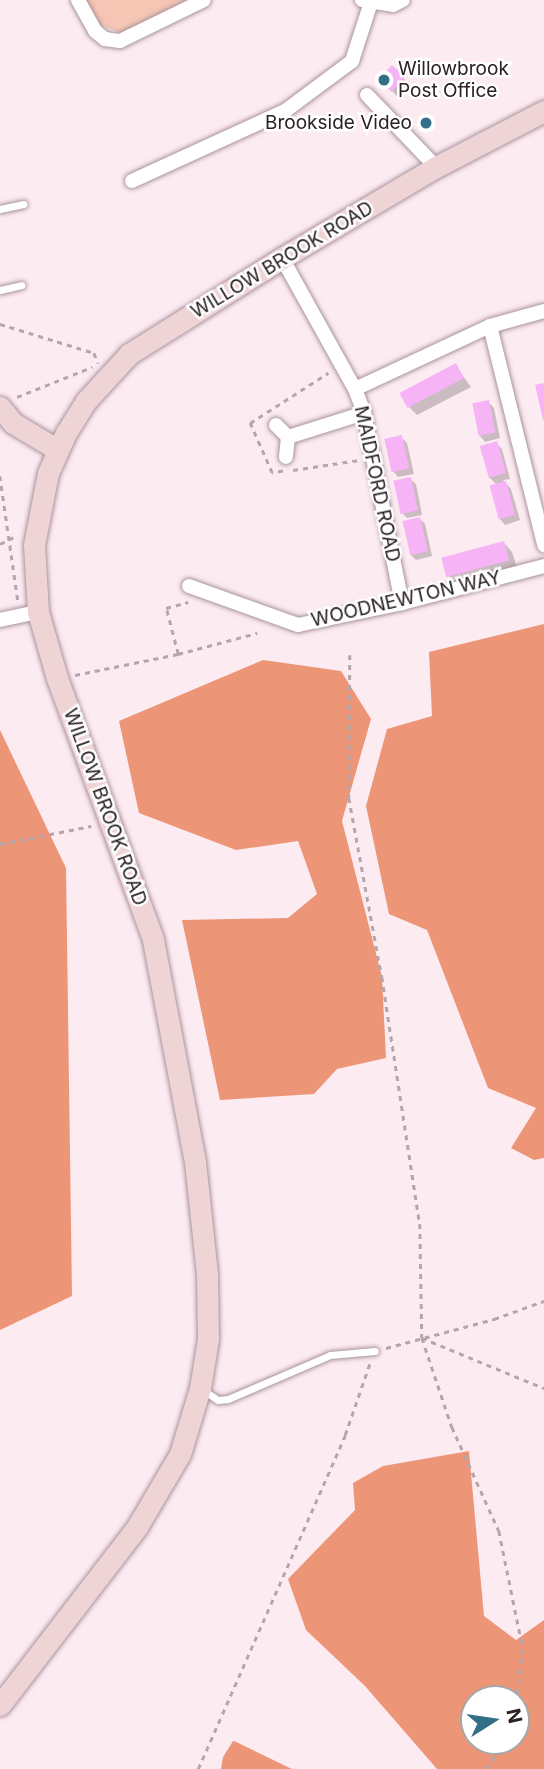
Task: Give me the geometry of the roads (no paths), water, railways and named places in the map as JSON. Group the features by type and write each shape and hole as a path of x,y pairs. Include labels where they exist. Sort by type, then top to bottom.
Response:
{"street":[{"path":"78,0 95,31 105,39 120,41 204,0"},
{"path":"132,181 285,111 352,61 366,1 393,5 403,0"},
{"path":"367,94 436,167"},
{"name":"WILLOW BROOK ROAD","path":"0,1705 137,1527 180,1454 200,1388 208,1339 206,1274 187,1110 153,939 57,678 29,614 36,523 58,450 101,372 282,258 436,167 544,111"},
{"name":"MAIDFORD ROAD","path":"282,258 355,389 364,413 402,603"},
{"path":"355,389 490,326 544,311"},
{"path":"490,326 544,545"},
{"path":"6,403 13,423 58,450"},
{"path":"288,437 364,413"},
{"path":"276,425 288,437"},
{"path":"286,457 288,437"},
{"name":"WOODNEWTON WAY","path":"189,586 298,625 402,603 544,566"},
{"path":"0,620 29,614"}],"lane":[{"path":"0,209 23,204"},
{"path":"0,290 21,285"},
{"path":"200,1388 218,1400 228,1399 323,1358 342,1353 375,1351"}],"place":[{"name":"Willowbrook Post Office","path":"384,80"},
{"name":"Brookside Video","path":"426,123"}]}
